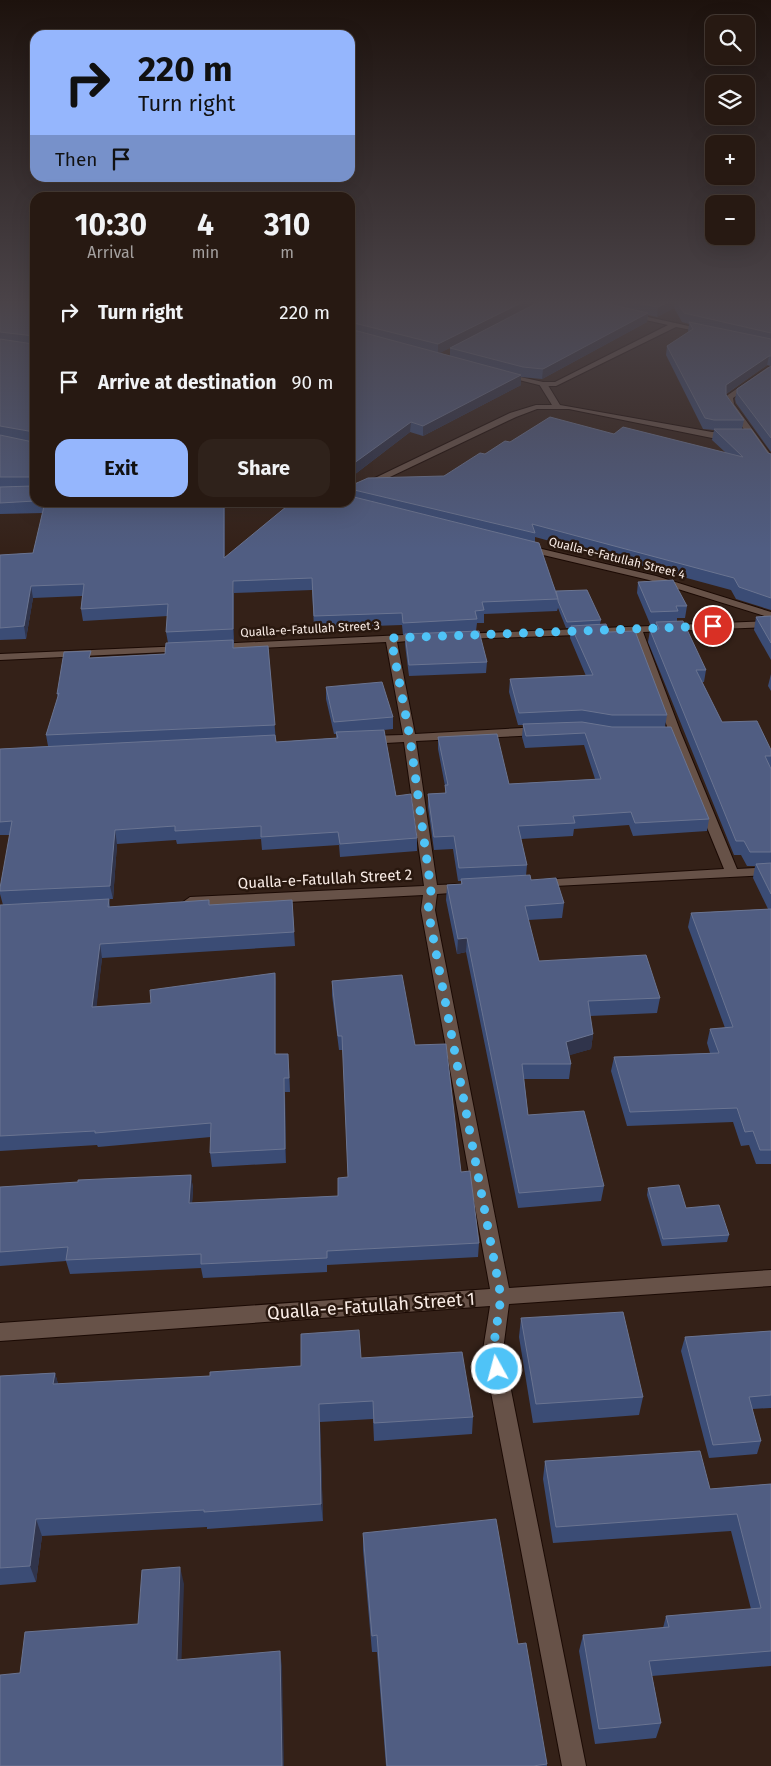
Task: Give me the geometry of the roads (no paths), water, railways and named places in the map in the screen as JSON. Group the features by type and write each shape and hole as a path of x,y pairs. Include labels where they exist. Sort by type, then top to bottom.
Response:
{"street":[{"path":"543,384 558,407"},
{"path":"748,384 729,397 730,404 771,461"},
{"path":"355,491 513,415 536,407 569,407 712,436 751,435"},
{"name":"Qualla-e-Fatullah Street 4","path":"510,544 652,578 771,615"},
{"name":"Qualla-e-Fatullah Street 3","path":"0,657 391,638 771,624"},
{"path":"636,629 675,733 732,872"},
{"path":"391,638 410,738 431,890 428,910 501,1297 493,1350 574,1766"},
{"path":"352,740 558,730"},
{"path":"647,733 675,733"},
{"path":"528,884 771,871"},
{"name":"Qualla-e-Fatullah Street 2","path":"176,903 480,887"},
{"name":"Qualla-e-Fatullah Street 1","path":"0,1332 771,1278"}]}
